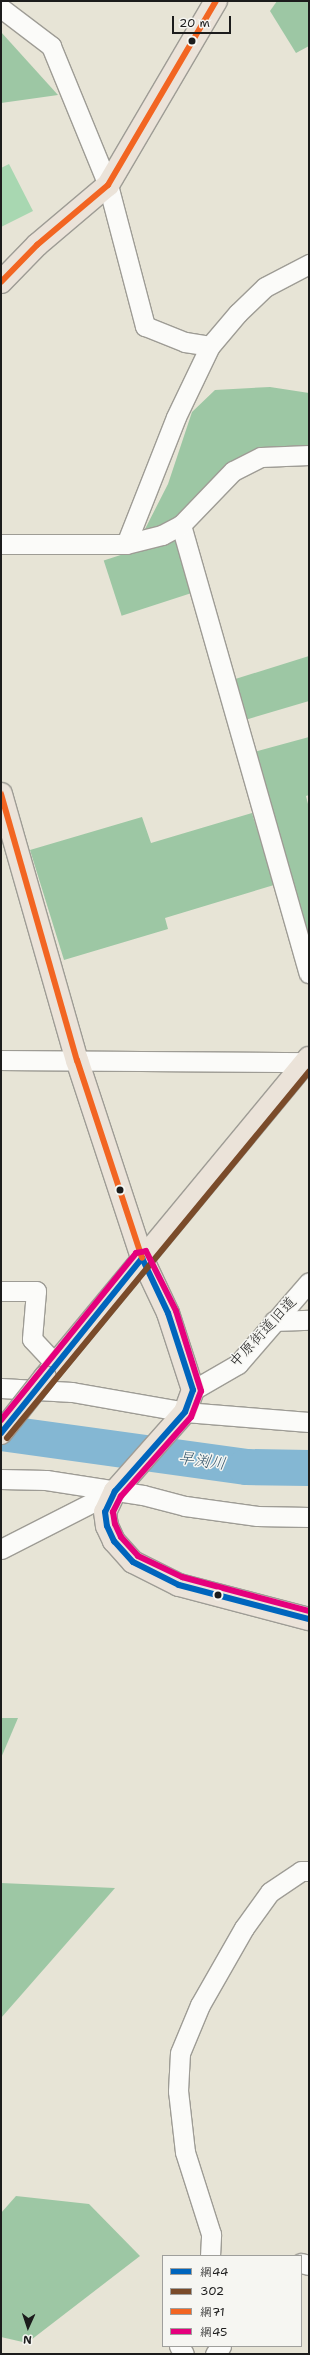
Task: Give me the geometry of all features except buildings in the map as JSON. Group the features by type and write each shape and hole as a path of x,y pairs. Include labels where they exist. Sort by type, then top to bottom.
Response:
{"main road":[{"path":"1,282 36,245 108,185 216,1"},
{"path":"1,794 77,1060 142,1258 168,1313 193,1390 180,1417 119,1488 105,1512 107,1526 114,1541 133,1562 179,1585 309,1619"},
{"path":"1,1433 142,1258 308,1060"}],"street":[{"path":"1,8 51,46 108,185 145,326 185,342 210,346"},
{"path":"126,544 176,417 210,346 238,313 265,287 309,264"},
{"path":"1,544 126,544 162,536 181,525 233,471 261,457 309,455"},
{"path":"181,525 309,973"},
{"path":"1,1060 308,1060"},
{"name":"中原街道旧道","path":"193,1390 238,1364 309,1282"},
{"path":"1,1291 36,1292 32,1340 51,1371"},
{"path":"274,1321 309,1320"},
{"path":"1,1388 72,1392 180,1417 309,1422"},
{"path":"1,1479 46,1480 119,1488 185,1506 257,1516 309,1517"},
{"path":"1,1549 119,1488"},
{"path":"210,2255 211,2234 185,2152 178,2091 180,2053 200,2005 244,1928 270,1892 301,1871 309,1871"}],"green space":[{"path":"277,1 309,1 309,46 296,53 270,11"},
{"path":"1,32 58,95 1,103"},
{"path":"9,164 33,211 1,227 1,168"},
{"path":"270,387 309,393 309,447 218,473 170,522 143,533 168,484 192,412 215,390"},
{"path":"176,537 194,592 122,616 104,560"},
{"path":"309,656 309,701 245,720 232,680"},
{"path":"309,737 309,795 306,796 309,808 309,941 254,752"},
{"path":"252,813 274,885 165,918 168,929 64,960 30,850 142,817 151,843"},
{"path":"1,1718 18,1718 1,1758"},
{"path":"1,1883 115,1888 1,2018"},
{"path":"16,2196 89,2204 140,2256 27,2343 1,2337 1,2213"}],"waterway":[{"name":"早渕川","path":"1,1433 246,1467 309,1468"}],"transit line":[{"name":"綱71","path":"1,282 37,245 108,185 216,1"},
{"name":"綱71","path":"1,794 77,1060 142,1258"},
{"name":"302","path":"7,1438 309,1071"},
{"name":"綱45","path":"1,1420 136,1253 146,1251 176,1311 201,1391 191,1417 121,1496 113,1512 115,1524 121,1537 138,1556 182,1577 309,1611"},
{"name":"綱44","path":"142,1258 168,1313 193,1390 185,1412 115,1491 105,1512 107,1526 114,1541 133,1562 179,1585 309,1619"},
{"name":"綱44","path":"1,1433 142,1258"}]}
